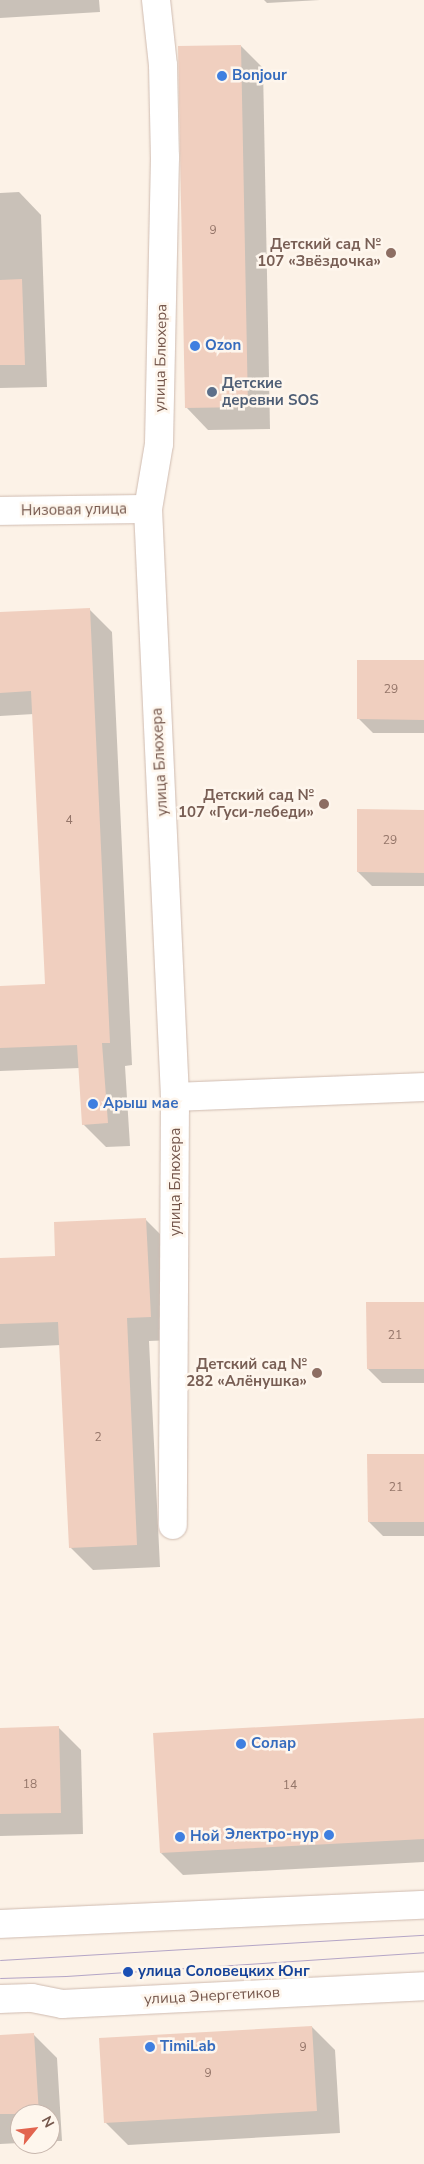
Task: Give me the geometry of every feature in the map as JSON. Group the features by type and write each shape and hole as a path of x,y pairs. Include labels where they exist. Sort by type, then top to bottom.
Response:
{"street":[{"name":"улица Блюхера","path":"156,0 163,65 164,184 159,444 148,509 175,1096 173,1526"},
{"name":"Низовая улица","path":"0,511 148,509"},
{"path":"175,1096 424,1087"},
{"path":"0,1924 424,1906"},
{"name":"улица Энергетиков","path":"0,1999 32,1998 62,2004 424,1986"}],"building":[{"path":"241,45 248,407 185,408 178,46"},
{"path":"22,279 25,365 0,365 0,280"},
{"path":"90,608 110,1043 102,1043 108,1123 82,1125 77,1045 0,1048 0,986 45,984 31,691 0,693 0,612"},
{"path":"357,660 424,660 424,720 357,719"},
{"path":"357,809 424,810 424,873 357,872"},
{"path":"146,1218 151,1317 127,1318 137,1545 69,1548 58,1322 0,1324 0,1258 55,1256 54,1222"},
{"path":"366,1302 424,1302 424,1369 367,1369"},
{"path":"367,1454 424,1454 424,1522 368,1522"},
{"path":"424,1718 424,1839 160,1853 153,1733"},
{"path":"59,1726 61,1813 0,1814 0,1728"},
{"path":"312,2026 317,2111 104,2123 99,2038"},
{"path":"34,2033 38,2104 10,2104 10,2114 0,2114 0,2035"}],"tram line":[{"path":"0,1960 424,1935"},
{"path":"0,1978 66,1976 424,1952"}],"place":[{"name":"Bonjour","path":"222,76"},
{"name":"Детский сад № 107 «Звёздочка»","path":"391,253"},
{"name":"Ozon","path":"195,346"},
{"name":"Детские деревни SOS","path":"212,392"},
{"name":"Детский сад № 107 «Гуси-лебеди»","path":"324,804"},
{"name":"Арыш мае","path":"93,1104"},
{"name":"Детский сад № 282 «Алёнушка»","path":"317,1373"},
{"name":"Солар","path":"241,1744"},
{"name":"Электро-нур","path":"329,1835"},
{"name":"Ной","path":"180,1837"},
{"name":"улица Соловецких Юнг","path":"128,1972"},
{"name":"TimiLab","path":"150,2047"}]}
